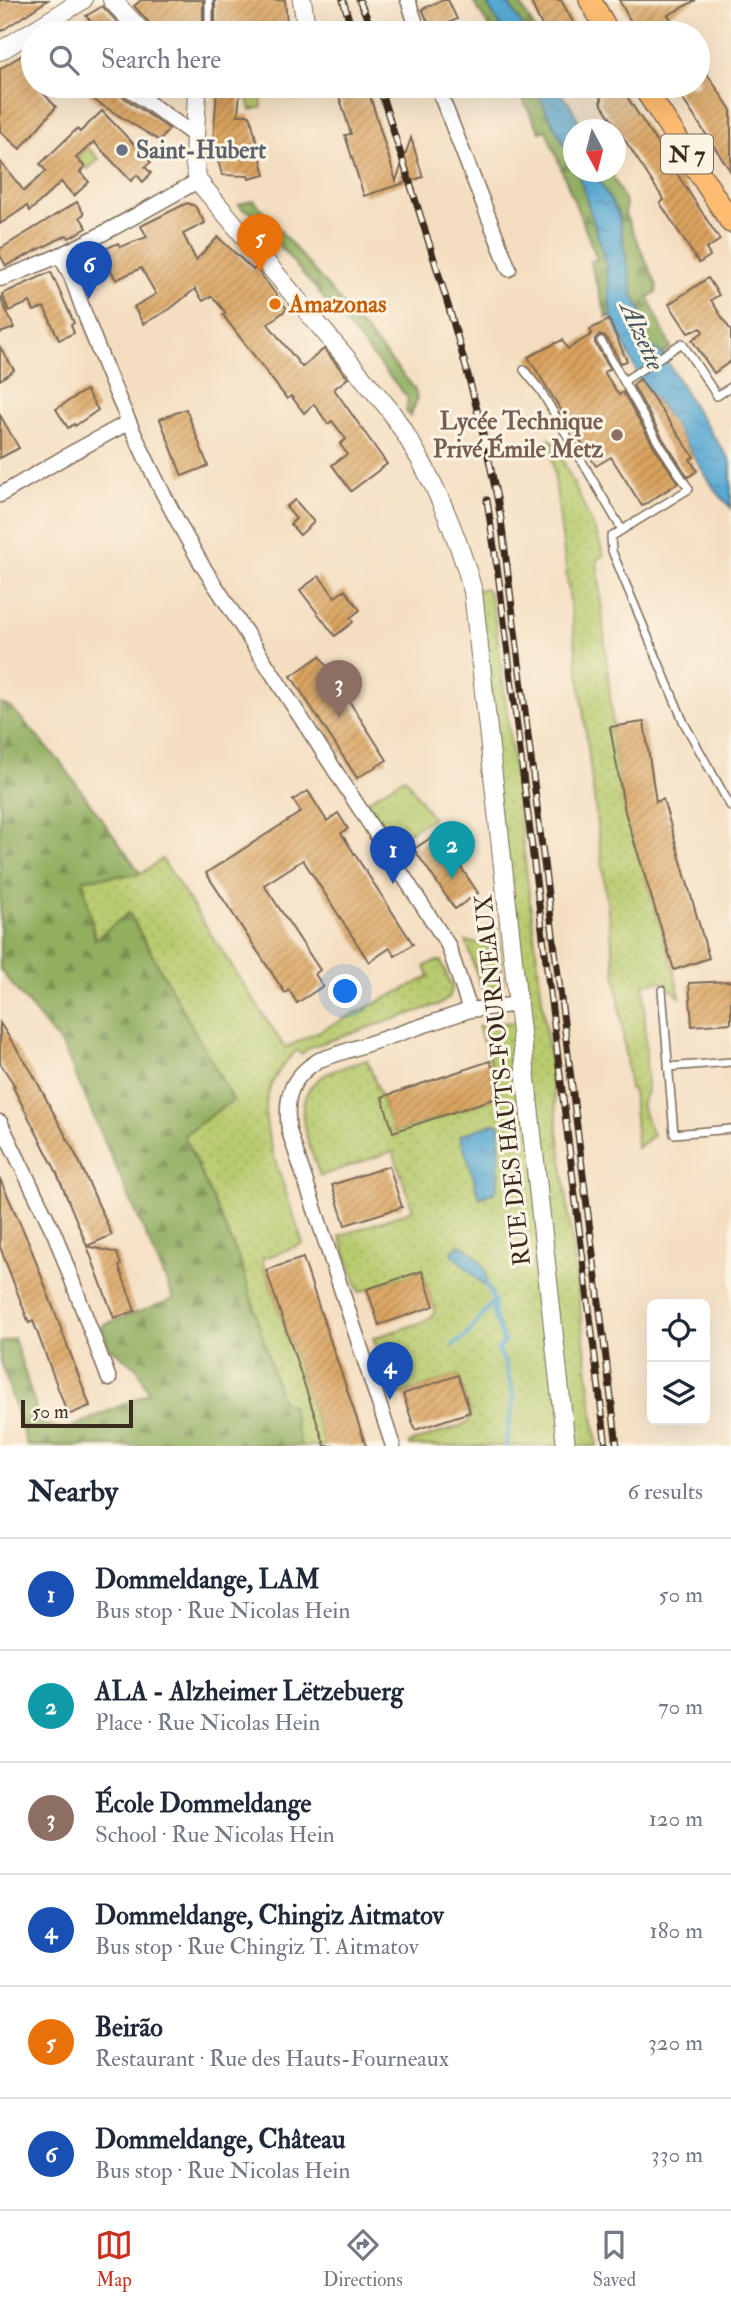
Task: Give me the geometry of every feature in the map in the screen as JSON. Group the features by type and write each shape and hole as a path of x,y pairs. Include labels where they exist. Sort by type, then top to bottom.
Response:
{"main road":[{"path":"590,0 602,21"},
{"name":"N 7","path":"651,98 731,222"}],"street":[{"path":"49,21 83,0"},
{"path":"112,0 132,21"},
{"path":"302,0 305,21"},
{"path":"408,0 415,21"},
{"path":"0,51 21,38"},
{"path":"142,98 194,135"},
{"path":"0,279 60,255 198,181 194,160 198,98"},
{"path":"442,98 509,269"},
{"name":"RUE DES HAUTS-FOURNEAUX","path":"198,181 389,409 428,471 465,561 479,627 566,1446"},
{"path":"60,255 71,276 129,422 176,521 448,945 470,1010"},
{"path":"0,495 129,422"},
{"path":"393,1446 289,1131 286,1106 295,1080 306,1068 319,1060 470,1010 519,1004"},
{"path":"0,1122 55,1235 109,1379"}],"lane":[{"path":"209,0 209,21"},
{"path":"601,341 658,442 689,489 611,537 612,551 684,723 731,807"},
{"path":"624,381 682,343 717,396 731,387"},
{"path":"524,370 541,391 622,530"},
{"path":"662,990 674,1134 731,1129"},
{"path":"668,1067 731,1062"}],"green space":[{"path":"472,0 485,0 497,21 485,21"},
{"path":"506,0 518,0 530,21 519,21"},
{"path":"248,98 261,98 262,107 251,110"},
{"path":"522,98 540,98 563,143 563,173 546,130 540,132"},
{"path":"88,148 99,159 88,169 78,158"},
{"path":"567,182 581,182 606,262 611,316 607,318 590,262 597,259"},
{"path":"600,182 616,182 626,204 625,214 657,286 656,293 648,297 671,348 663,354 649,345 641,311 633,296 618,213"},
{"path":"254,200 415,389 417,400 410,417 406,412 408,398 250,211 242,209 239,204"},
{"path":"550,439 556,445 604,556 597,560 613,727 610,728 625,811 680,997 661,981 644,984 647,1092 641,1105 653,1135 637,1148 633,1089 630,1089 627,1067"},
{"path":"485,588 490,594 495,617 597,1446 409,1446 409,1443 468,1422 470,1412 458,1375 393,1397 373,1338 426,1321 434,1313 434,1306 422,1271 359,1292 340,1236 413,1210 393,1151 320,1176 303,1118 307,1092 316,1081 335,1070 367,1060 394,1132 502,1096 478,1026 521,1021 473,591"},
{"path":"0,703 12,708 62,764 141,874 83,879 95,939 129,913 233,1100 184,1135 242,1266 281,1400 291,1405 301,1446 27,1446 0,1358 0,1343 14,1338 41,1424 66,1430 149,1393 138,1369 108,1346 102,1325 174,1299 63,1047 0,970"},
{"path":"405,777 432,818 393,842 367,801"},
{"path":"162,859 285,1048 429,977 425,966 436,961 441,961 452,988 449,998 440,1004 313,1046 301,1054 297,1050 283,1065 268,1096 266,1111 270,1142 303,1244 262,1259 325,1446 301,1446 291,1405 281,1401 242,1266 184,1135 232,1100 129,913 95,939 82,879 141,874"},
{"path":"498,929 503,983 496,992 486,993 480,984 466,941 486,942 492,931"}],"water":[{"path":"485,0 506,0 519,21 497,21"},
{"path":"540,98 564,98 578,119 563,119 563,143"},
{"name":"Alzette","path":"581,182 600,182 618,213 633,296 641,311 649,345 663,354 697,412 731,462 731,508 715,490 674,425 640,379 611,316 606,262"},
{"path":"496,1123 500,1125 498,1184 495,1192 480,1198 460,1135"},
{"path":"459,1245 479,1260 486,1273 487,1285 483,1285 453,1255"}],"building":[{"path":"0,0 48,0 0,32"},
{"path":"141,0 203,0 203,21 147,21 134,6"},
{"path":"215,0 285,0 287,21 215,21"},
{"path":"448,0 457,19 427,21 422,9"},
{"path":"530,0 561,0 572,21 540,21"},
{"path":"619,0 696,0 668,15 672,21 630,21"},
{"path":"103,6 116,21 90,21 86,16"},
{"path":"21,56 21,98 48,98 56,107 20,149 0,131 0,69"},
{"path":"710,78 731,110 731,172 682,98 710,98"},
{"path":"93,98 125,98 169,129 160,141"},
{"path":"216,98 239,98 238,115 250,115 265,175 249,179 248,176 222,175 213,142"},
{"path":"340,98 371,98 396,181 411,138 423,177 364,196 345,135 351,134"},
{"path":"601,98 628,98 720,240 706,249 710,256 699,263 660,203 664,200 626,142 626,119 611,119 600,102"},
{"path":"102,111 151,162 145,167 151,173 143,182 137,175 131,181 94,142 76,158 85,167 80,172 89,182 74,196 61,182 30,211 27,206 0,224 0,161 24,191 46,171 40,164 77,129 80,132"},
{"path":"77,202 84,214 80,217 87,228 69,238 67,235 6,266 0,249"},
{"path":"187,203 195,206 205,223 183,234 196,260 218,237 253,270 256,268 287,309 268,324 302,367 324,349 348,378 334,389 387,464 351,491 332,465 347,454 340,444 346,439 332,421 328,424 314,404 304,413 291,396 287,399 223,315 226,313 212,296 203,301 195,289 170,309 143,324 134,307 156,294 141,268 116,280 101,251 118,243 120,247 147,237 141,226"},
{"path":"51,272 74,323 71,325 74,333 59,340 44,307 34,311 30,302 9,311 2,294"},
{"path":"708,278 719,295 711,300 731,331 731,361 714,373 692,340 703,332 701,328 688,333 669,304"},
{"path":"0,296 14,328 0,333"},
{"path":"609,320 627,361 621,363 606,337 599,335 595,343 610,369 604,372 619,395 623,392 678,483 642,506 611,457 596,466 528,357 562,340 568,349 592,334 590,329"},
{"path":"0,347 14,370 0,380"},
{"path":"640,379 694,457 690,459 697,471 688,477 633,385"},
{"path":"86,390 98,410 68,428 56,409"},
{"path":"186,409 208,466 182,476 160,419"},
{"path":"0,415 19,448 0,458"},
{"path":"295,500 314,522 300,535 290,524 296,519 286,507"},
{"path":"319,576 335,597 345,590 360,610 350,618 353,622 335,636 300,590"},
{"path":"320,656 387,760 357,778 291,676"},
{"path":"644,722 656,802 663,799 709,958 674,970 625,812 610,727"},
{"path":"308,791 327,821 338,813 348,829 341,833 413,944 395,956 390,948 369,962 303,860 264,885 320,970 315,974 323,986 297,1003 289,990 285,993 206,873 301,812 293,800"},
{"path":"453,829 465,860 459,864 478,893 455,909 414,849 438,833 440,835"},
{"path":"731,981 731,1023 692,1026 689,983"},
{"path":"0,1023 33,1074 79,1161 112,1235 87,1246 56,1171 13,1087 15,1086 0,1063"},
{"path":"490,1061 502,1096 393,1132 382,1097"},
{"path":"389,1166 402,1207 345,1225 332,1185"},
{"path":"0,1179 29,1243 90,1406 68,1415 33,1321 29,1323 0,1247"},
{"path":"87,1246 117,1253 135,1311 114,1318"},
{"path":"303,1258 366,1446 325,1446 266,1270"},
{"path":"422,1271 434,1306 379,1325 367,1289"},
{"path":"458,1375 470,1412 415,1430 403,1394"}],"waterway":[{"path":"487,1285 494,1301 494,1315 504,1342 498,1349 505,1363 514,1398 507,1446"},
{"path":"453,1345 465,1337 492,1303"}],"railway":[{"path":"343,0 349,21"},
{"path":"359,0 369,21"},
{"path":"383,98 462,355 501,519 617,1446"},
{"path":"487,500 606,1446"}],"place":[{"name":"Saint-Hubert","path":"122,150"},
{"name":"Beirão","path":"260,272"},
{"name":"Dommeldange, Château","path":"89,299"},
{"name":"Amazonas","path":"275,304"},
{"name":"Lycée Technique Privé Émile Metz","path":"617,435"},
{"name":"École Dommeldange","path":"339,718"},
{"name":"ALA - Alzheimer Lëtzebuerg","path":"452,879"},
{"name":"Dommeldange, LAM","path":"393,884"},
{"name":"Dommeldange, Chingiz Aitmatov","path":"390,1400"}]}
